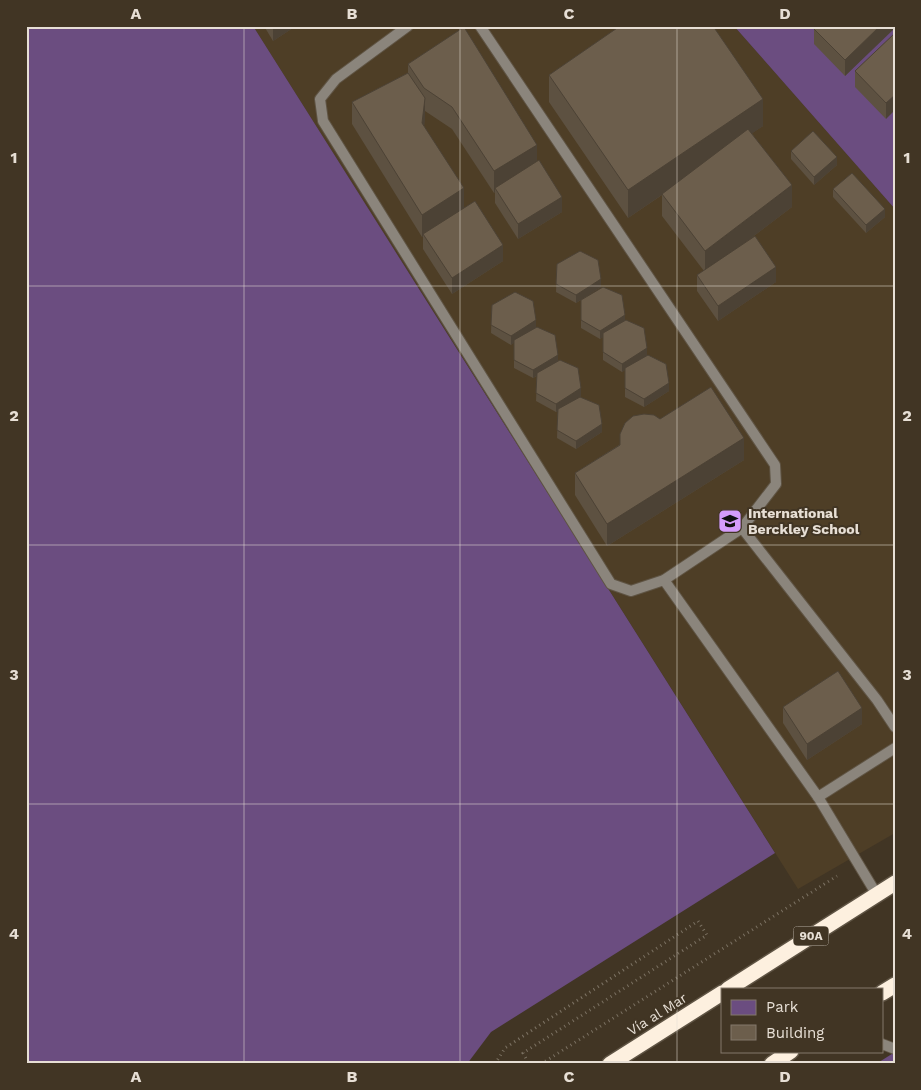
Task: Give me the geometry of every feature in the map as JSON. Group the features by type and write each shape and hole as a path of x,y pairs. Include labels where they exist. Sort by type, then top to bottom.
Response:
{"highway":[{"name":"90A","path":"730,988 895,883"},
{"path":"884,992 895,985"},
{"name":"Vía al Mar","path":"610,1064 721,993"},
{"path":"772,1064 790,1052"}],"lane":[{"path":"408,26 336,79 320,99 323,121 611,584 631,591 664,580 706,554 742,528 776,484 774,465 480,26"},
{"path":"742,528 877,700 895,727"},
{"path":"664,580 818,797 876,895"},
{"path":"818,797 895,748"}],"path":[{"path":"541,1064 857,864"},
{"path":"495,1064 505,1048 698,921 707,935 523,1053 529,1064"}],"shaded area":[{"name":"International Berckley School","path":"253,26 734,26 895,209 895,833 798,889"}],"green space":[{"path":"26,26 253,26 775,853 491,1032 467,1064 26,1064"},
{"path":"734,26 895,26 895,209"},
{"path":"895,1052 895,1064 876,1064"}],"building":[{"path":"620,26 713,26 763,99 628,190 549,75"},
{"path":"817,26 880,26 845,60 814,29"},
{"path":"464,27 537,145 494,171 452,107 424,88 408,64"},
{"path":"895,33 895,95 886,103 855,71"},
{"path":"408,73 425,98 422,123 464,188 422,215 352,102"},
{"path":"748,129 792,185 705,251 662,194"},
{"path":"813,131 837,157 814,177 791,151"},
{"path":"539,160 562,197 518,224 495,188"},
{"path":"852,173 885,209 866,225 833,189"},
{"path":"475,201 503,245 452,278 423,234"},
{"path":"755,236 776,267 718,306 697,275"},
{"path":"580,251 598,260 601,279 576,295 556,284 557,264"},
{"path":"603,287 622,295 625,315 600,331 581,320 581,300"},
{"path":"515,292 533,301 536,320 511,336 491,325 492,305"},
{"path":"626,320 644,328 647,348 622,364 603,352 603,333"},
{"path":"537,327 555,335 558,355 533,370 514,360 514,340"},
{"path":"648,355 666,364 669,383 644,399 625,388 625,368"},
{"path":"560,360 578,368 581,388 556,404 536,393 537,373"},
{"path":"711,387 744,438 607,524 575,473 620,445 620,434 625,423 633,416 654,415 660,419"},
{"path":"580,397 599,405 602,424 576,441 557,430 558,409"},
{"path":"838,671 862,708 807,744 783,707"}],"place":[{"name":"International Berckley School","path":"730,521"}]}
